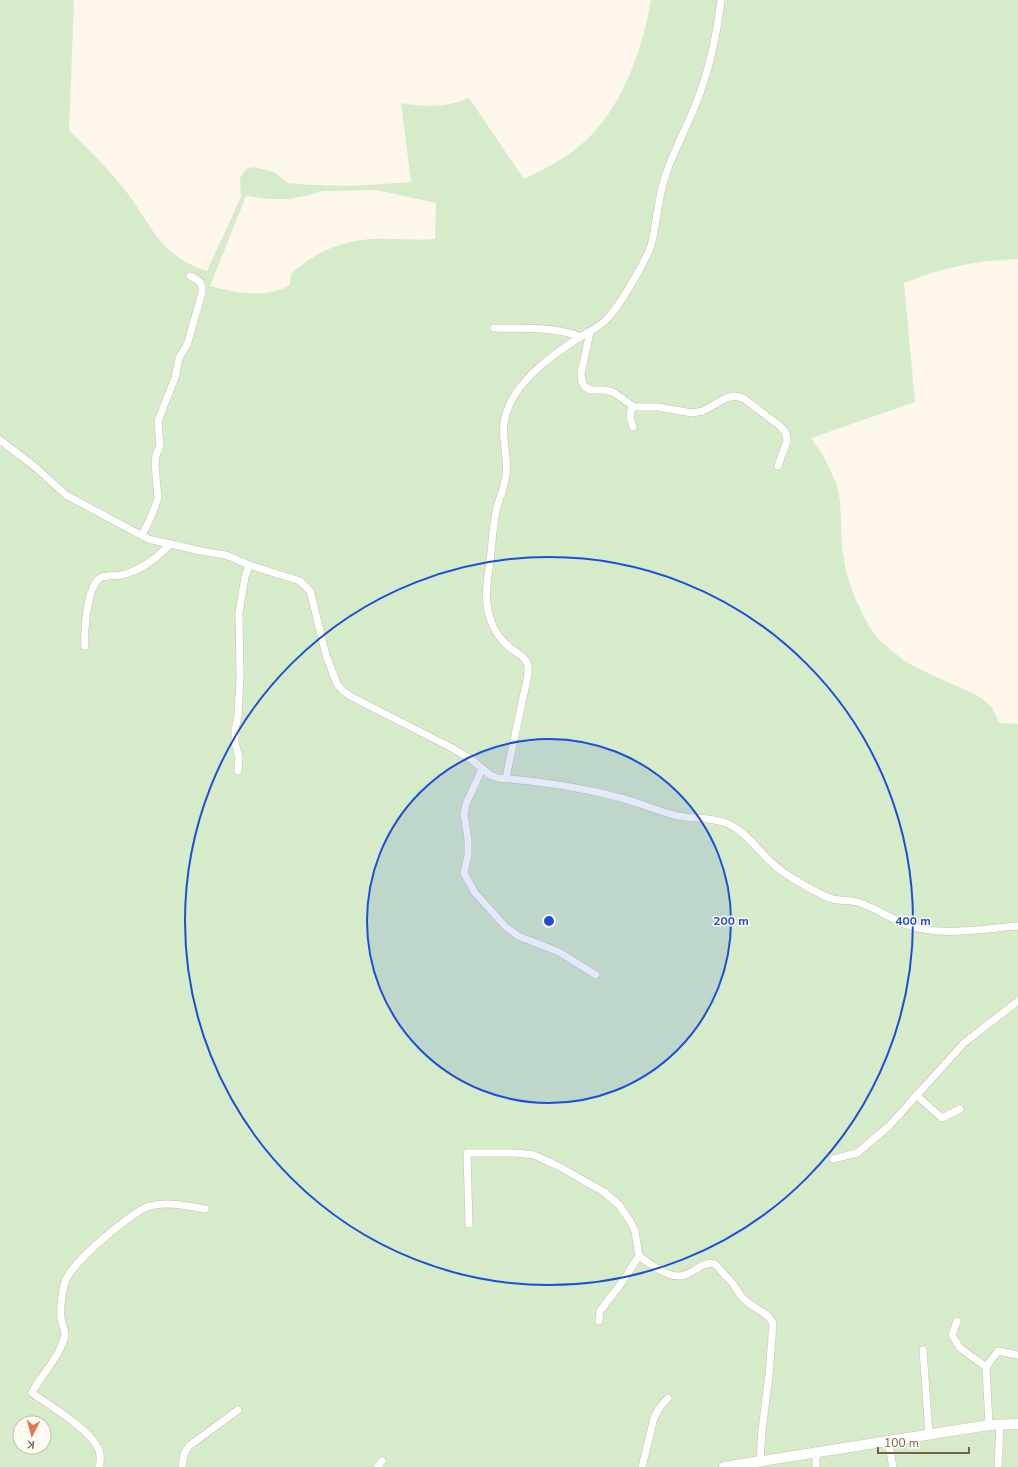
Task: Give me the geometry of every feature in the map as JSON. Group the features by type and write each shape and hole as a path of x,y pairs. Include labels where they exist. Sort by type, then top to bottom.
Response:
{"street":[{"path":"506,778 528,667 524,658 507,646 498,634 491,620 487,600 487,579 494,525 507,470 503,441 504,423 509,406 540,365 581,337 596,329 608,318 631,283 651,244 665,176 695,106 703,82 721,0"},
{"path":"142,535 151,518 158,498 155,465 156,455 160,446 158,421 175,378 180,358 187,345 202,293 200,282 190,276"},
{"path":"494,328 556,330 569,332 581,337"},
{"path":"590,332 581,373 583,385 591,390 613,392 632,406 692,412 703,411 726,398 734,396 744,398 780,426 786,433 786,442 778,466"},
{"path":"632,406 630,417 633,427"},
{"path":"0,440 34,466 66,495 148,539 226,555 250,565 293,578 305,585 312,598 326,655 337,684 343,691 452,748 472,760 490,775 498,778 562,786 605,794 679,816 704,818 726,823 744,834 759,851 781,870 809,889 834,899 857,902 906,925 933,931 960,931 1018,926"},
{"path":"85,646 84,633 89,601 96,583 105,576 119,576 131,573 162,553 170,544"},
{"path":"238,771 239,757 235,743 235,730 238,716 240,678 239,613 245,577 250,565"},
{"path":"482,769 466,804 464,814 468,839 468,855 464,873 475,893 506,927 518,936 559,952 596,975"},
{"path":"833,1159 857,1153 889,1126 964,1043 1018,1001"},
{"path":"916,1095 942,1118 960,1109"},
{"path":"469,1224 467,1153 528,1154 540,1157 558,1166 604,1192 616,1202 627,1215 633,1226 639,1256 655,1267 673,1276 679,1276 690,1274 705,1264 715,1264 747,1302 762,1311 771,1319 773,1327 760,1460"},
{"path":"99,1467 100,1455 96,1443 74,1423 32,1393 40,1378 58,1354 65,1337 61,1313 65,1280 71,1271 98,1242 144,1208 154,1205 176,1205 205,1209"},
{"path":"599,1321 600,1311 620,1285 639,1256"},
{"path":"957,1321 952,1335 960,1348 986,1367"},
{"path":"923,1350 929,1434"},
{"path":"988,1425 986,1367 998,1351 1018,1355"},
{"path":"642,1467 654,1418 660,1407 668,1398"},
{"path":"182,1467 184,1454 189,1446 238,1410"},
{"path":"724,1467 816,1451 988,1425 1018,1424"},
{"path":"998,1467 1000,1425"},
{"path":"888,1441 893,1467"},
{"path":"816,1451 816,1467"}],"green space":[{"path":"0,0 74,0 69,131 114,177 128,194 152,230 169,250 191,265 207,271 241,197 240,178 247,169 253,167 274,172 288,183 310,185 353,186 411,182 401,103 435,106 452,104 469,98 524,179 561,159 582,144 596,130 619,97 636,59 651,0 1018,0 1018,259 974,263 932,273 904,283 915,402 811,438 824,457 837,485 840,501 842,547 846,572 854,596 868,625 880,641 903,660 984,700 992,708 999,723 1018,724 1018,1467 0,1467","holes":["377,190 436,203 435,239 374,239 340,245 309,260 291,274 290,285 271,292 250,293 230,291 210,286 246,196 268,199 288,199 323,191"]}]}
